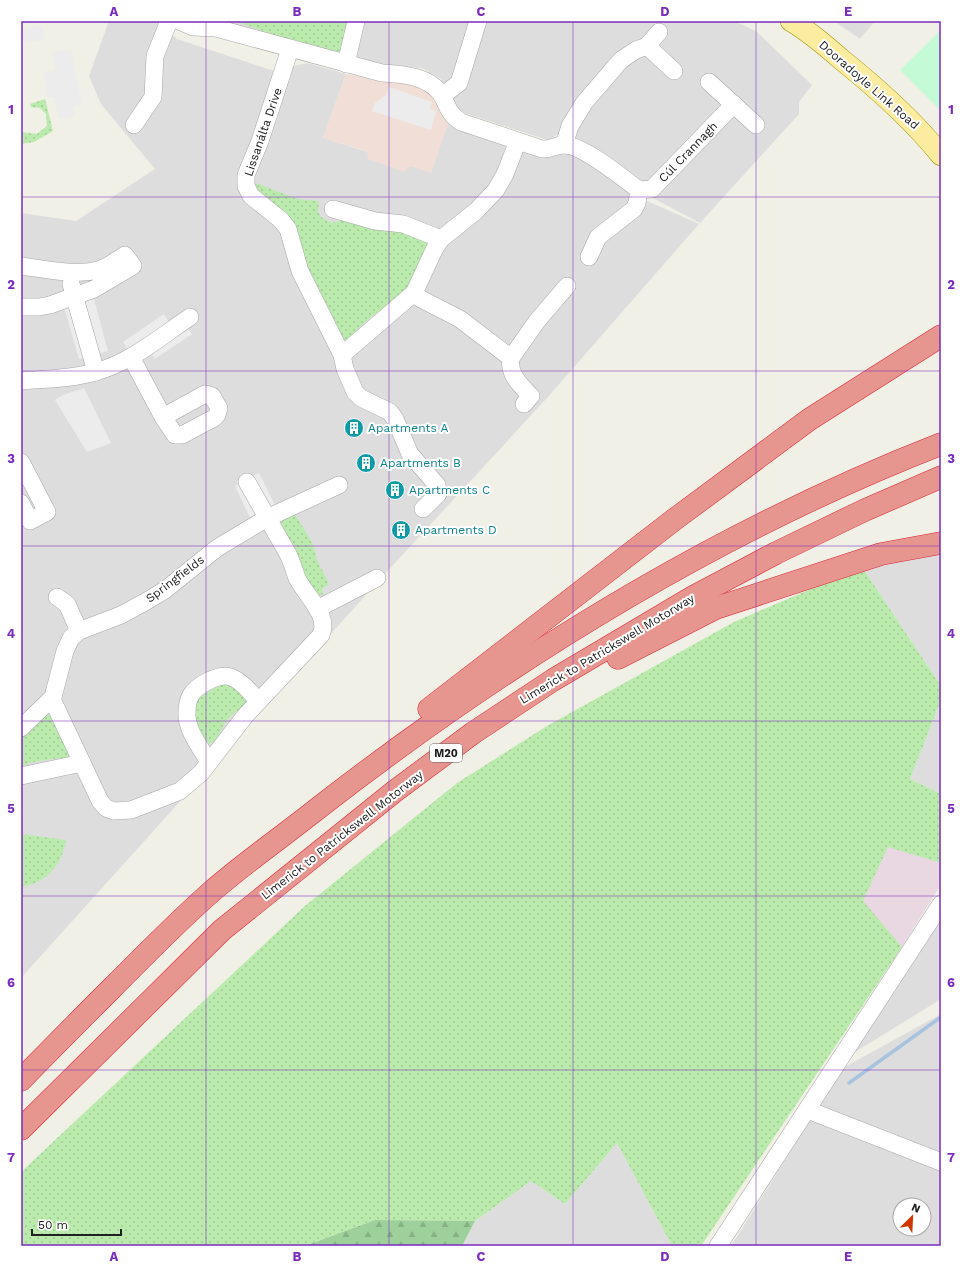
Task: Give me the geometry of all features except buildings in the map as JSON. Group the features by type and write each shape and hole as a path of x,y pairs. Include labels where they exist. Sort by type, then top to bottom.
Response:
{"highway":[{"name":"M20","path":"213,891 271,831 675,519 810,419 941,336"},
{"name":"M20","path":"21,1080 176,924 213,891 392,752 481,690 576,629 670,574 768,522 902,459 941,444"},
{"name":"Limerick to Patrickswell Motorway","path":"21,1129 222,930 401,787 473,733 573,668 693,596 776,553 865,510 941,477"},
{"name":"M20","path":"264,897 402,796 562,692 634,648 716,608 881,554 941,543"}],"main road":[{"name":"Dooradoyle Link Road","path":"791,21 804,29 871,83 919,128 941,155"}],"street":[{"path":"134,125 153,97 155,56 169,21"},
{"path":"179,21 193,28 218,25 290,49 346,64 382,73 422,79 435,88 442,96 453,117 461,122 518,141 548,149 564,144 575,147 639,190 637,203 634,210 598,237 589,257"},
{"path":"346,64 356,21"},
{"path":"442,96 459,83 478,21"},
{"path":"564,144 570,126 589,98 621,60 636,50 648,46 659,32"},
{"path":"648,46 674,71"},
{"name":"Lissanálta Drive","path":"290,49 260,141 246,175 246,186 251,196 281,220 288,228 300,271 342,355 345,369 355,392 361,398 390,412 395,419 410,454 437,485 438,494 423,509"},
{"path":"709,82 756,125"},
{"name":"Cúl Crannagh","path":"639,190 652,189 734,104"},
{"path":"342,355 414,293 435,248 441,239 476,211 496,190 505,174 518,141"},
{"path":"333,209 375,221 403,224 441,239"},
{"path":"21,266 68,272 85,272 101,268 125,255 133,266 94,289 50,305 39,307 21,307"},
{"path":"68,272 96,372"},
{"path":"524,404 531,396 515,379 510,363 511,358 537,320 567,286"},
{"path":"414,293 421,299 464,322 511,358"},
{"path":"21,381 66,377 96,372 131,357 190,317"},
{"path":"131,357 163,417"},
{"path":"21,462 47,512 30,520 21,503"},
{"path":"52,699 100,801 106,808 122,811 131,810 180,790 201,773 258,701 321,636 324,626 317,609 297,577 291,560 247,482"},
{"name":"Springfields","path":"79,631 121,615 146,602 166,589 214,551 267,518 339,484"},
{"path":"317,609 377,578"},
{"path":"21,728 52,699 65,651 71,638 79,631 67,604 58,597"},
{"path":"209,762 188,723 188,704 192,693 205,684 219,677 225,676 241,683 258,701"},
{"path":"21,776 82,763"},
{"path":"718,1246 941,904"},
{"path":"808,1110 941,1162"}],"shaded area":[{"path":"109,21 157,21 177,39 274,71 307,63 346,74 323,138 410,165 449,121 563,151 599,166 647,201 699,224 547,398 383,576 21,978 21,213 76,221 155,169 101,104 89,76"},
{"path":"217,21 734,21 756,31 812,85 799,102 799,114 700,223 651,197 636,179 573,136 557,134 551,141 458,111 441,79 422,68 390,66 355,59"},
{"path":"834,21 875,21 860,39"},
{"path":"42,25 45,39 21,44 21,30"},
{"path":"71,49 82,105 73,107 74,116 59,119 54,98 48,98 43,73 56,70 52,53"},
{"path":"346,74 391,83 407,83 419,86 434,98 443,116 449,121 431,173 410,166 405,172 368,159 367,151 323,138"},
{"path":"389,87 432,102 430,109 436,111 431,130 372,111 375,103 386,95"},
{"path":"94,299 108,351 79,359 64,307"},
{"path":"164,314 169,322 128,350 123,342"},
{"path":"180,317 192,334 155,359 150,351"},
{"path":"84,388 111,443 87,452 55,400 63,395"},
{"path":"259,473 276,507 250,518 235,486"},
{"path":"941,551 941,686 862,567"},
{"path":"941,700 941,794 910,779"},
{"path":"888,846 941,863 941,884 902,947 862,902"},
{"path":"941,918 941,999 852,1054"},
{"path":"941,1014 941,1246 731,1246 843,1068"},
{"path":"617,1143 672,1246 462,1246 475,1221 531,1181 565,1204"}],"green space":[{"path":"235,21 351,21 343,53 280,37"},
{"path":"941,30 941,111 900,70"},
{"path":"45,99 53,131 34,142 21,144 21,132 37,134 47,126 46,114 40,108 31,107 30,104"},
{"path":"251,181 297,199 319,201 318,212 321,217 332,223 342,220 395,227 425,238 429,245 415,281 379,315 377,312 357,329 359,333 347,340 343,339"},
{"path":"294,513 313,544 317,560 329,584 322,589 323,594 317,595 309,584 281,527 282,518"},
{"path":"862,567 941,686 941,700 910,779 941,794 941,863 888,847 863,901 902,947 701,1246 672,1246 617,1143 565,1204 531,1181 475,1221 375,1220 305,1246 21,1246 21,1172 305,906 457,783 547,726 734,622"},
{"path":"217,682 231,683 250,702 236,711 227,720 216,739 207,744 198,733 196,727 195,714 197,700 198,694 204,695 216,687"},
{"path":"47,714 53,717 73,754 66,761 58,758 29,763 25,765 21,771 21,737 39,719"},
{"path":"21,834 66,840 61,857 52,871 46,877 30,885 21,887"},
{"path":"375,1220 475,1221 462,1246 305,1246"}],"waterway":[{"path":"849,1083 941,1017"}],"place":[{"name":"Apartments A","path":"354,428"},
{"name":"Apartments B","path":"366,463"},
{"name":"Apartments C","path":"395,490"},
{"name":"Apartments D","path":"401,530"}]}
